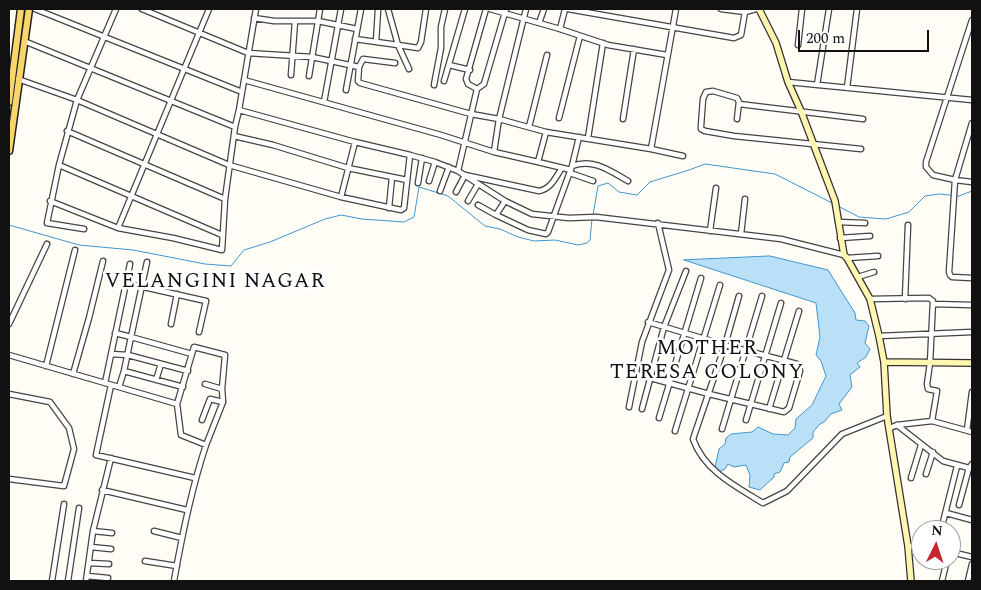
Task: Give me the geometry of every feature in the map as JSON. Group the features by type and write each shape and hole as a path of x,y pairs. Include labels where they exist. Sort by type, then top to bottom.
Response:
{"main road":[{"path":"9,151 15,78 12,55 21,9"},
{"path":"9,102 24,41 29,9"}],"street":[{"path":"36,9 242,92"},
{"path":"84,229 47,223 50,200 67,131 77,100 116,9"},
{"path":"142,9 248,53 312,57 359,67"},
{"path":"118,228 209,9"},
{"path":"50,200 118,228 173,238 222,250 229,165 256,10 249,9"},
{"path":"309,76 320,9"},
{"path":"324,102 341,9"},
{"path":"346,90 361,9"},
{"path":"388,9 398,45 409,69"},
{"path":"356,39 415,49 420,46 426,9"},
{"path":"434,85 441,48 441,27 445,9"},
{"path":"444,81 464,9"},
{"path":"477,89 466,82 486,9"},
{"path":"490,9 505,11 603,43 667,54"},
{"path":"494,152 499,118 526,9"},
{"path":"539,23 544,9"},
{"path":"560,29 567,9 738,38 741,35 745,12"},
{"path":"651,149 676,9"},
{"path":"721,9 745,12 758,9 776,43 788,82 802,111 835,201 840,238 845,256 870,299 884,362 887,416 908,546 911,581"},
{"path":"798,45 802,9"},
{"path":"817,85 829,9"},
{"path":"847,88 858,9"},
{"path":"376,42 378,10"},
{"path":"458,171 477,89 484,84 505,11"},
{"path":"254,18 274,21 318,21 357,29"},
{"path":"972,20 926,162 926,167 933,176 972,182"},
{"path":"291,75 295,21"},
{"path":"558,118 580,36"},
{"path":"24,41 235,127"},
{"path":"588,138 603,43"},
{"path":"623,119 634,49"},
{"path":"529,127 547,55"},
{"path":"395,63 366,58 360,61 358,77 360,83 471,114 499,118 546,132 683,156"},
{"path":"449,65 470,70"},
{"path":"15,78 77,100 158,133 229,165 341,197 389,208 403,210 410,154"},
{"path":"244,80 494,152 571,170 593,181"},
{"path":"788,82 972,100"},
{"path":"737,120 739,104 736,97 706,92 703,99 701,129 705,131 734,136 861,149"},
{"path":"739,104 863,119"},
{"path":"238,110 435,162 458,171 532,214 596,217 741,234 781,239 845,256 878,256"},
{"path":"972,123 955,180 950,275 957,278 972,278"},
{"path":"67,131 225,199"},
{"path":"538,162 546,132"},
{"path":"234,136 273,145 348,168 407,180"},
{"path":"478,204 528,230 546,234 571,170 579,137"},
{"path":"341,197 355,142"},
{"path":"418,183 422,158"},
{"path":"429,181 435,162"},
{"path":"571,170 585,162 595,163 628,181"},
{"path":"59,165 222,235"},
{"path":"440,191 449,167"},
{"path":"465,175 539,191 549,187 562,168"},
{"path":"456,192 465,175"},
{"path":"389,208 392,177"},
{"path":"468,201 478,184"},
{"path":"710,231 716,188"},
{"path":"741,234 745,199"},
{"path":"496,215 505,200"},
{"path":"838,222 865,223"},
{"path":"628,407 648,322 669,270 658,224"},
{"path":"905,299 908,226"},
{"path":"840,238 870,236"},
{"path":"9,324 47,244"},
{"path":"46,366 75,250"},
{"path":"73,374 90,318 103,260"},
{"path":"119,387 128,354 147,262"},
{"path":"104,383 130,264"},
{"path":"642,409 664,327 686,271"},
{"path":"858,277 874,272"},
{"path":"659,418 701,278"},
{"path":"126,283 206,301 199,332"},
{"path":"675,431 720,285"},
{"path":"171,324 177,294"},
{"path":"739,296 725,345 693,439 696,448 719,475 763,504 787,491 842,434 887,416"},
{"path":"722,429 762,296"},
{"path":"870,299 931,298 933,304 932,334 927,387 928,389 935,389 937,394 932,421"},
{"path":"746,420 780,303"},
{"path":"933,304 972,305"},
{"path":"768,409 799,311"},
{"path":"636,374 688,389 784,412 789,408 800,367 797,364 648,322"},
{"path":"879,336 972,332"},
{"path":"115,333 192,354"},
{"path":"174,581 195,478 223,402 222,389 225,356 194,347 177,404 180,432 182,435 206,445"},
{"path":"111,354 128,354 188,371"},
{"path":"9,355 177,404"},
{"path":"884,362 972,363"},
{"path":"156,380 161,364"},
{"path":"124,371 183,387"},
{"path":"205,384 222,389"},
{"path":"110,385 96,455 195,478"},
{"path":"890,428 897,425 932,421 970,431 972,392"},
{"path":"9,394 50,402 69,428 74,449 64,486 9,479"},
{"path":"202,420 210,399 223,402"},
{"path":"897,425 943,461 968,468"},
{"path":"911,478 921,445"},
{"path":"926,474 933,452"},
{"path":"86,581 93,531 111,458"},
{"path":"959,505 968,468 972,464"},
{"path":"944,520 958,466"},
{"path":"102,490 187,510"},
{"path":"52,581 64,504"},
{"path":"68,581 79,508"},
{"path":"946,513 972,520"},
{"path":"93,531 112,533"},
{"path":"154,531 182,538"},
{"path":"91,547 111,549"},
{"path":"145,561 177,566"},
{"path":"89,562 109,564"},
{"path":"968,581 972,564"},
{"path":"87,576 108,578"}],"water":[{"path":"770,256 828,270 855,313 856,320 865,321 869,326 865,343 870,349 866,357 857,363 860,367 850,375 852,387 839,404 842,410 831,414 820,424 813,432 813,438 790,457 789,462 784,463 780,472 774,474 774,477 760,490 749,487 750,475 746,465 734,467 728,464 725,469 719,472 715,467 719,449 725,444 726,438 731,434 752,432 758,427 773,434 788,435 795,428 796,419 812,405 826,376 821,361 816,355 820,337 816,303 684,260"}],"waterway":[{"path":"593,215 598,186 608,183 619,192 637,195 650,182 705,164 775,174 834,204"},
{"path":"9,225 79,245 133,250 205,264 231,266 244,250 270,242 325,219 341,215 362,219 404,222 414,217 419,187 448,196 485,226 500,229 518,237 534,241 555,240 578,245 587,243 590,240 592,219"},
{"path":"838,206 859,217 886,219 909,212 925,196 939,194 959,196 972,191"}],"district":[{"name":"VELANGINI NAGAR","path":"215,283"},
{"name":"MOTHER TERESA COLONY","path":"707,362"}]}
